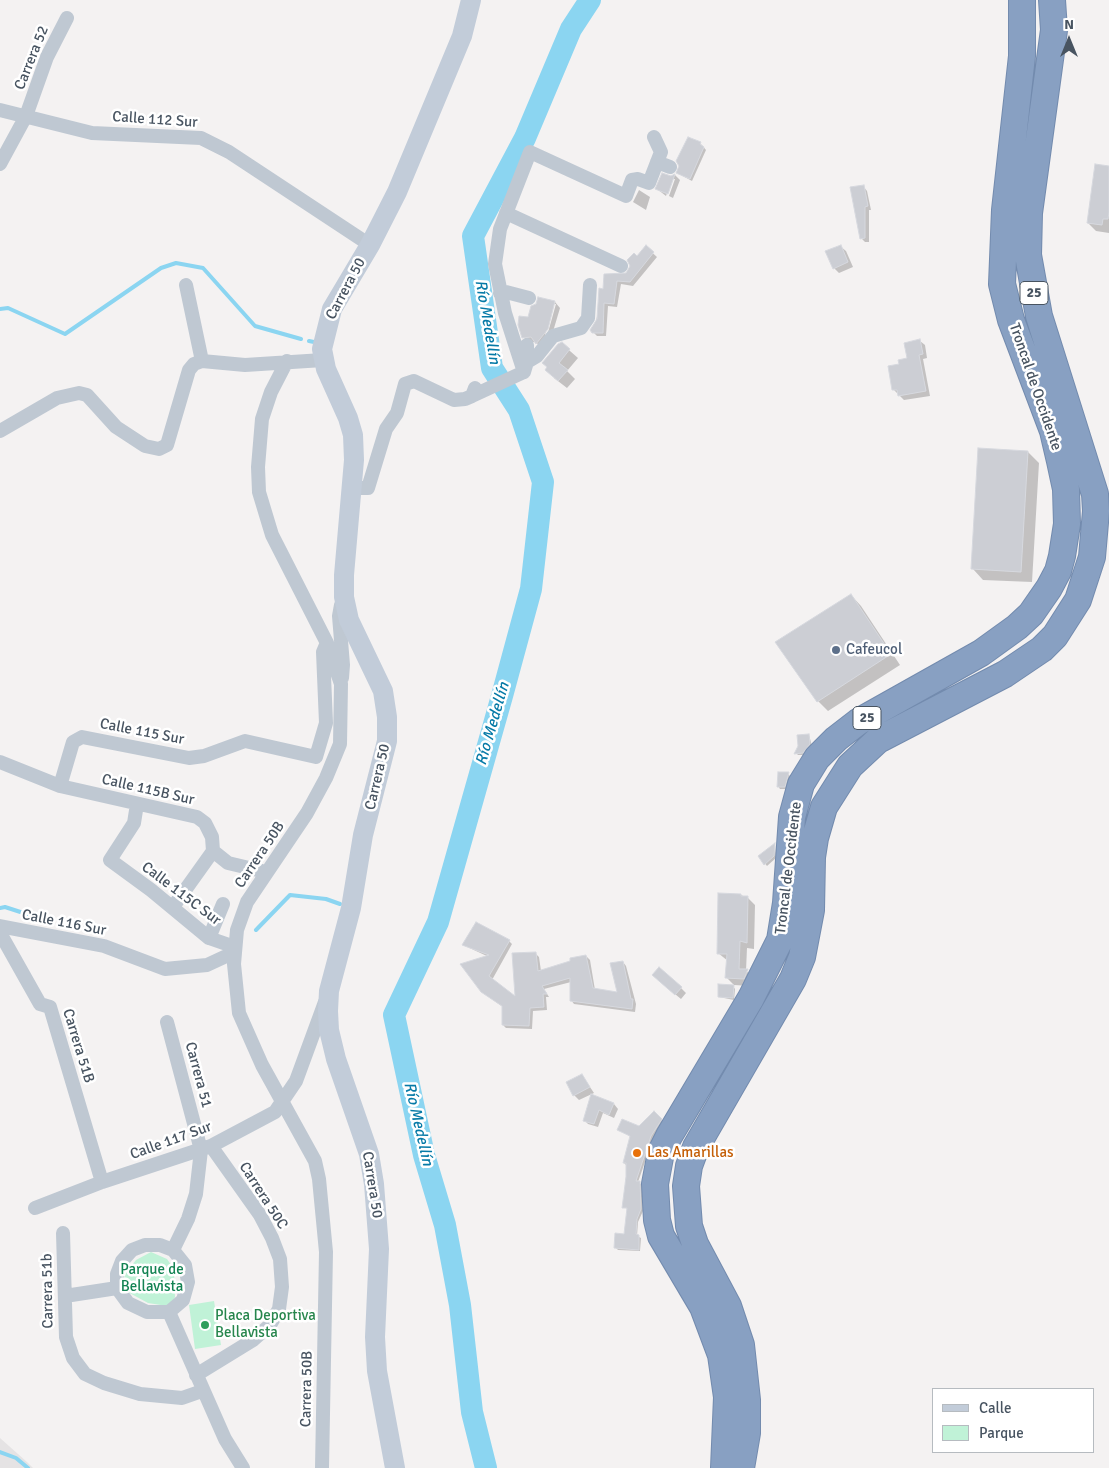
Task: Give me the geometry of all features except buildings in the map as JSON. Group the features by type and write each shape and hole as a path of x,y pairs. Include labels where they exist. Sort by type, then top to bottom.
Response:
{"highway":[{"name":"Troncal de Occidente","path":"724,1468 727,1397 721,1355 702,1307 659,1228 655,1184 661,1152 755,991 780,940 786,903 792,817 801,784 812,765 836,739 858,722 981,653 1017,627 1031,614 1049,588 1058,571 1062,556 1067,524 1066,489 1060,461 1053,431 1011,320 1002,284 1005,210 1022,56 1022,0"},
{"name":"Troncal de Occidente","path":"741,1468 747,1433 747,1400 741,1345 728,1306 695,1244 689,1226 686,1186 696,1147 793,979 802,956 811,910 812,857 815,838 824,807 850,766 878,740 1005,674 1042,649 1055,636 1078,600 1092,557 1095,533 1094,494 1039,316 1028,254 1029,213 1054,30 1052,0"}],"main road":[{"name":"Carrera 50","path":"395,1468 377,1370 375,1337 379,1249 374,1184 368,1154 328,1030 329,991 351,908 363,835 387,741 387,717 383,691 348,620 344,589 352,488 353,435 323,360 326,328 332,309 370,245 397,192 462,36 471,0"}],"street":[{"name":"Carrera 52","path":"0,164 26,116 47,57 67,18"},
{"name":"Calle 112 Sur","path":"0,110 92,133 133,133 200,138 229,152 370,245"},
{"path":"525,367 513,341 500,293 495,264 496,244 530,152 626,196 632,180 638,179 649,183 664,165 661,152 654,137"},
{"path":"506,213 621,266"},
{"path":"186,285 202,361"},
{"path":"352,488 368,488 386,429 397,413 405,384 414,381 454,400 465,399 474,392 490,387 525,367 554,336 581,328 588,318 590,285"},
{"path":"500,293 506,292 529,298"},
{"path":"525,367 527,346"},
{"path":"0,431 57,398 79,393 87,395 116,427 145,446 159,449 167,445 189,370 194,364 202,361 244,365 323,360"},
{"name":"Carrera 50B","path":"287,361 271,392 262,419 258,467 260,498 272,535 327,643 341,684 339,750 307,813 247,902 237,930 235,979 239,1013 262,1065 315,1161 323,1201 326,1252 322,1468"},
{"path":"341,684 343,665 339,616 344,589"},
{"name":"Calle 115 Sur","path":"60,786 72,742 82,737 189,758 204,756 245,741 312,758 318,756 326,723 323,652 327,643"},
{"name":"Calle 115B Sur","path":"0,762 60,786 197,817 206,823 212,837 213,850"},
{"name":"Calle 115C Sur","path":"137,804 134,823 110,860 173,907 209,938 235,949"},
{"path":"173,907 213,850 228,863 266,872"},
{"path":"209,938 223,904"},
{"name":"Calle 116 Sur","path":"0,926 104,946 165,969 207,966 235,949"},
{"name":"Carrera 51B","path":"0,932 40,1004 50,1007 102,1182"},
{"name":"Calle 117 Sur","path":"35,1208 102,1182 206,1148 275,1112 296,1081 329,991"},
{"name":"Carrera 51","path":"167,1022 206,1148 196,1194 188,1219 173,1250"},
{"name":"Carrera 50C","path":"196,1375 253,1340 270,1325 279,1309 282,1287 280,1259 260,1215 206,1148"},
{"name":"Carrera 51b","path":"63,1233 66,1337 73,1358 85,1374 104,1384 140,1394 182,1398 202,1391"},
{"path":"145,1245 160,1245 173,1250 185,1264 188,1282 183,1300 169,1312 146,1312 128,1303 117,1288 117,1274 122,1261 132,1250 145,1245"},
{"path":"65,1296 117,1288"},
{"path":"169,1312 202,1391 225,1439 243,1468"}],"shaded area":[{"path":"0,1438 27,1462 33,1468 0,1468"}],"green space":[{"name":"Parque de Bellavista","path":"151,1252 167,1259 174,1269 175,1297 172,1303 167,1306 148,1303 124,1290 123,1281 126,1272 136,1260"},
{"name":"Placa Deportiva Bellavista","path":"214,1301 221,1345 195,1349 189,1305"}],"waterway":[{"name":"Río Medellín","path":"486,1468 472,1412 460,1305 445,1225 424,1155 394,1015 438,922 502,696 531,589 543,482 519,410 492,368 473,236 525,138 571,29 590,0"},
{"path":"0,309 8,308 65,334 161,268 176,263 203,268 255,326 301,339"},
{"path":"309,341 314,342"},
{"path":"256,930 290,895 326,899 340,904"},
{"path":"0,908 5,907 42,919"},
{"path":"0,1452 16,1458 28,1468"}],"place":[{"name":"Cafeucol","path":"836,650"},
{"name":"Las Amarillas","path":"637,1153"},
{"name":"Placa Deportiva Bellavista","path":"205,1325"}]}
